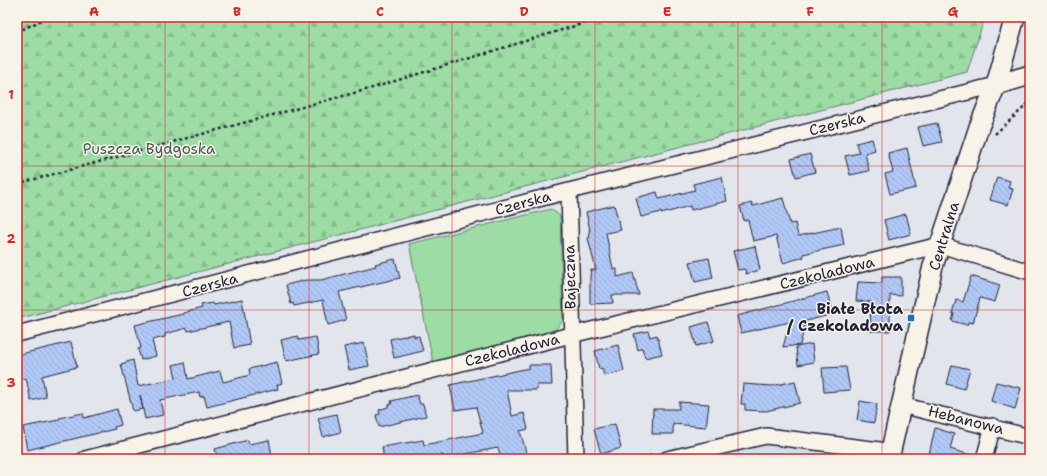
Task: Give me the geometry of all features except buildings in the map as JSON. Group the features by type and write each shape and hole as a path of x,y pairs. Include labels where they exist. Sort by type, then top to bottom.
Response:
{"street":[{"name":"Centralna","path":"890,456 940,245 976,137 996,85 1015,17"},
{"name":"Czerska","path":"17,334 569,191 996,85 1030,75"},
{"name":"Bajeczna","path":"569,191 571,335 576,459"},
{"path":"940,245 1030,272"},
{"name":"Czekoladowa","path":"85,459 571,335 940,245"},
{"name":"Hebanowa","path":"901,405 993,426 1030,437"},
{"path":"984,459 993,426"},
{"path":"667,459 766,436 890,456"}],"path":[{"path":"17,32 48,17"},
{"path":"17,184 369,89 604,17"},
{"path":"976,137 989,139 1030,102"}],"shaded area":[{"path":"769,444 856,459 711,459"}],"green space":[{"name":"Puszcza Bydgoska","path":"17,17 985,17 967,72 17,319"},
{"path":"551,209 560,216 563,321 555,330 433,362 409,244"}],"place":[{"name":"Białe Błota / Czekoladowa","path":"911,318"}]}
